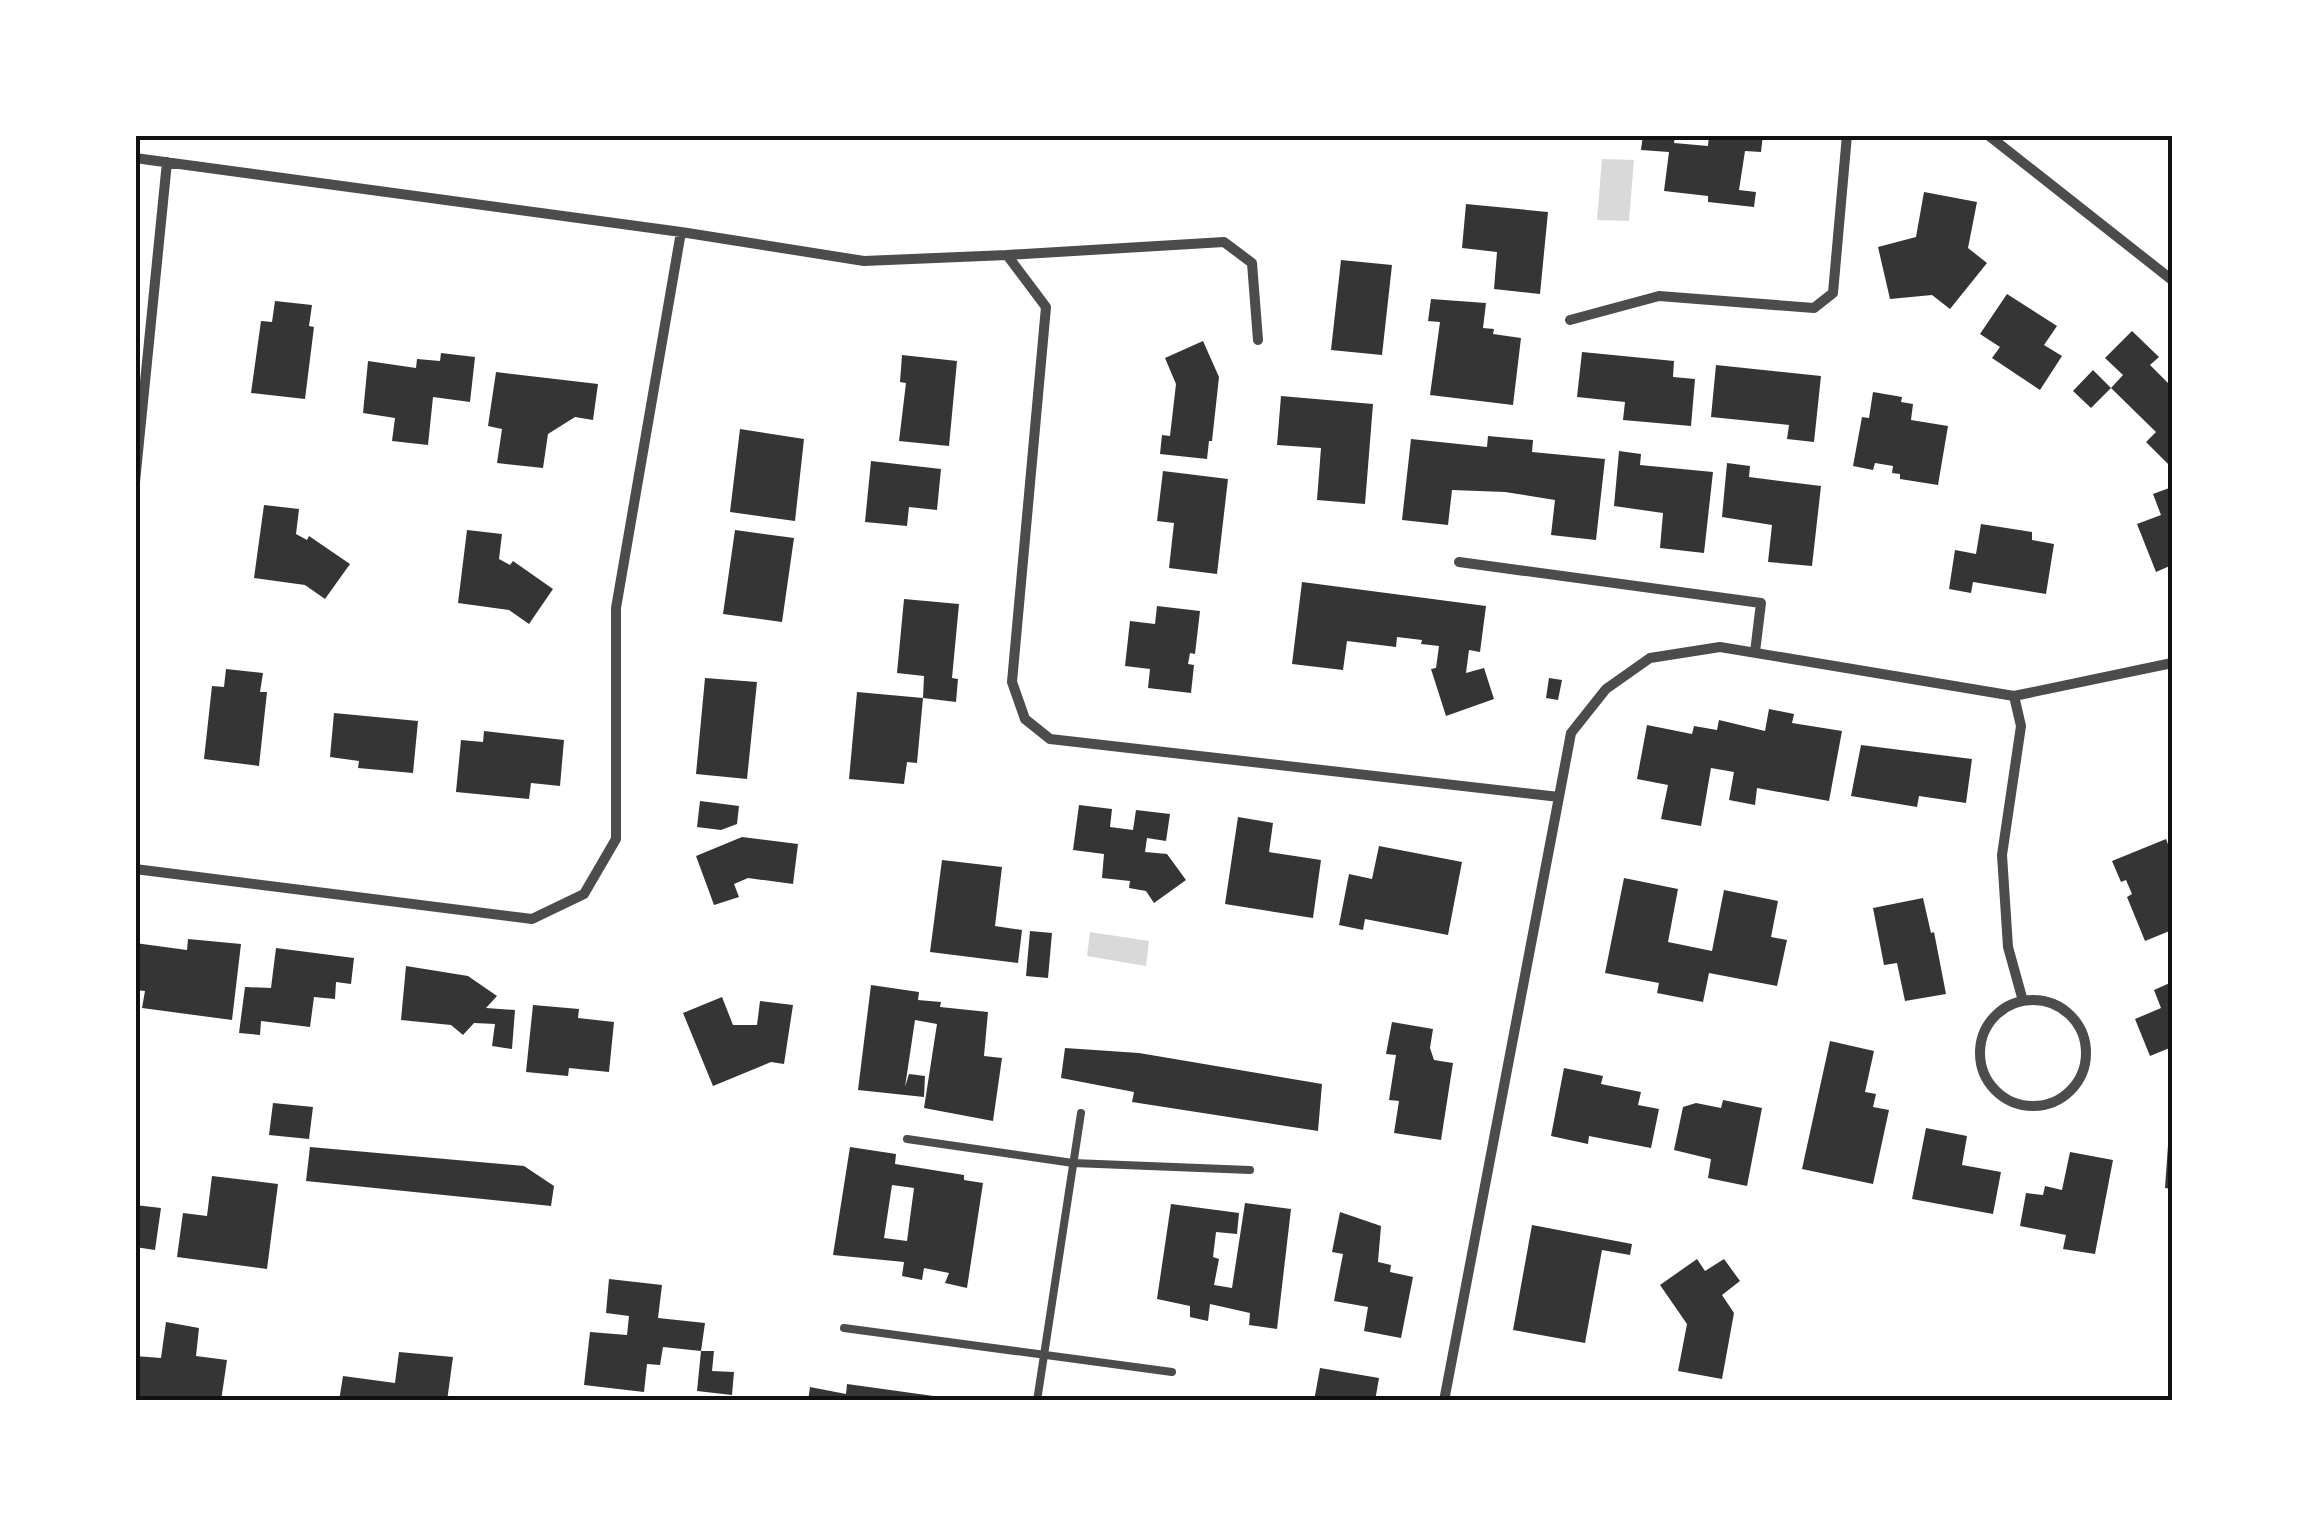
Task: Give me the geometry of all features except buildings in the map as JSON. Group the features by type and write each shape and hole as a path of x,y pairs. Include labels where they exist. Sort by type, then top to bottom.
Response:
{"street":[{"path":"1570,320 1660,296 1814,308 1833,293 1847,135"},
{"path":"1988,135 2172,280"},
{"path":"135,158 681,232 864,261 1224,242 1252,263 1258,340"},
{"path":"135,482 168,162"},
{"path":"135,869 532,919 584,894 616,839 616,608 681,232"},
{"path":"1007,255 1046,306 1012,682 1024,719 1050,739 1559,797"},
{"path":"1459,562 1761,603 1754,652"},
{"path":"1444,1401 1571,733 1606,690 1650,658 1720,647 2014,696 2172,663"},
{"path":"2014,696 2020,726 2002,855 2008,947 2023,1001"},
{"path":"2040,1000 2072,1016 2087,1047 2086,1064 2068,1094 2035,1107 2002,1096 1990,1084 1982,1068 1980,1051 1993,1019 2006,1007 2023,1001 2040,1000"}],"lane":[{"path":"1037,1401 1081,1113"},
{"path":"907,1139 1073,1163 1250,1170"},
{"path":"844,1328 1172,1372"}],"shaded area":[{"path":"1602,159 1634,160 1629,221 1597,220"},
{"path":"1090,932 1149,941 1146,966 1087,956"}]}
